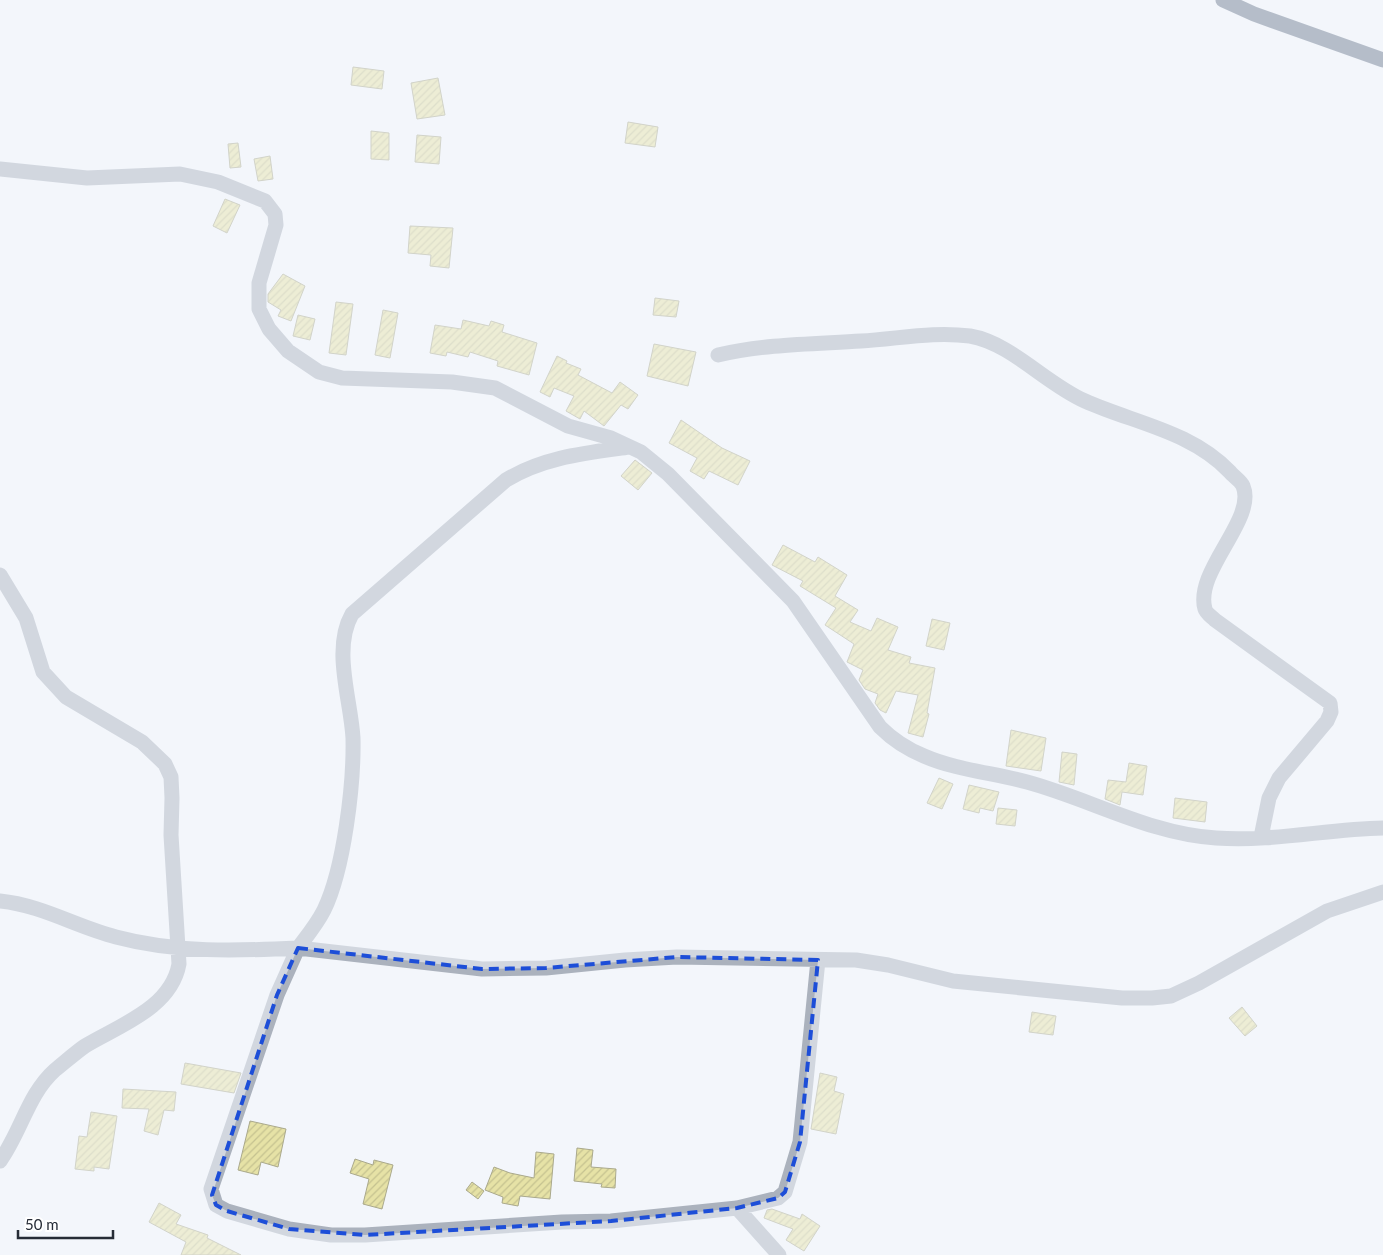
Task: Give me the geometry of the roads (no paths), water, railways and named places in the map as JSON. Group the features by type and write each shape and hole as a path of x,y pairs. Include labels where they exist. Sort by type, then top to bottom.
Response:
{"main road":[{"path":"1223,0 1254,14 1383,60"}],"street":[{"path":"0,169 87,178 180,174 218,182 256,197 272,208 276,225 259,283 259,309 269,329 288,351 304,364 319,372 342,378 452,382 495,388 568,426 631,446 668,474 793,601 880,726 892,739 926,757 1027,782 1170,830 1215,838 1261,837 1383,828"},
{"path":"718,355 749,348 863,341 943,333 973,337 998,346 1084,401 1183,438 1224,466 1243,486 1244,504 1240,521 1227,539 1209,579 1204,598 1205,610 1215,620 1330,703 1331,712 1328,721 1279,778 1269,798 1261,837"},
{"path":"631,446 554,459 532,465 512,476 352,614 346,624 343,643 352,737 350,786 342,845 324,911 298,948 277,995 211,1188 216,1205 227,1211 289,1230 331,1235 357,1235 562,1222 611,1221 738,1208 778,1198 786,1192 800,1142 818,960"},
{"path":"0,576 26,618 43,672 66,697 142,742 165,764 171,778 172,864 179,948 177,976 161,999 141,1014 83,1047 53,1072 27,1107 0,1161"},
{"path":"0,901 56,915 92,931 140,943 179,948 231,951 298,948 482,968 546,968 677,957 856,960 888,965 953,982 1122,998 1152,998 1171,996 1200,983 1327,912 1383,892"},
{"path":"738,1208 779,1255"}]}
